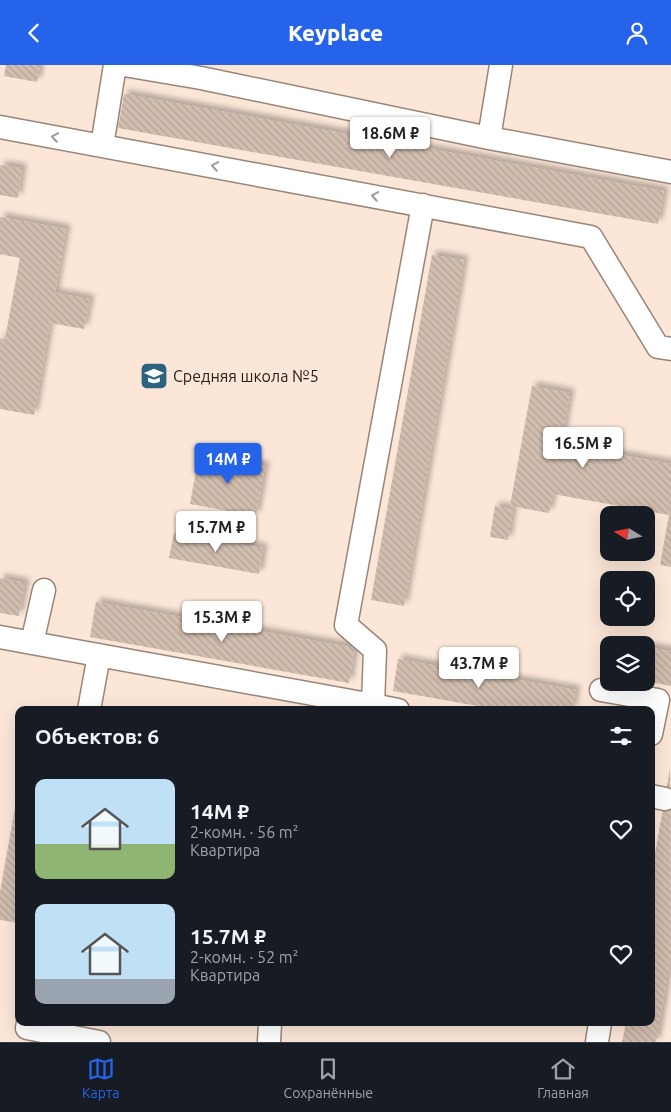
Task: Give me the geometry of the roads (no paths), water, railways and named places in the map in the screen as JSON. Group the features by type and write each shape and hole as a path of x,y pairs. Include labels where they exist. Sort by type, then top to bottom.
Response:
{"lane":[{"path":"102,145 115,65"},
{"path":"124,65 202,71 489,138 671,172"},
{"path":"489,138 501,65"},
{"path":"0,127 591,237 658,347 671,349"},
{"path":"373,705 375,650 346,625 423,205"},
{"path":"32,643 44,590"},
{"path":"0,637 99,655 335,704 378,706"},
{"path":"90,706 99,655"},
{"path":"606,691 658,701 655,715"},
{"path":"27,1026 27,1028 99,1042"},
{"path":"597,1042 600,1026"}],"place":[{"name":"Средняя школа №5","path":"154,376"}]}
